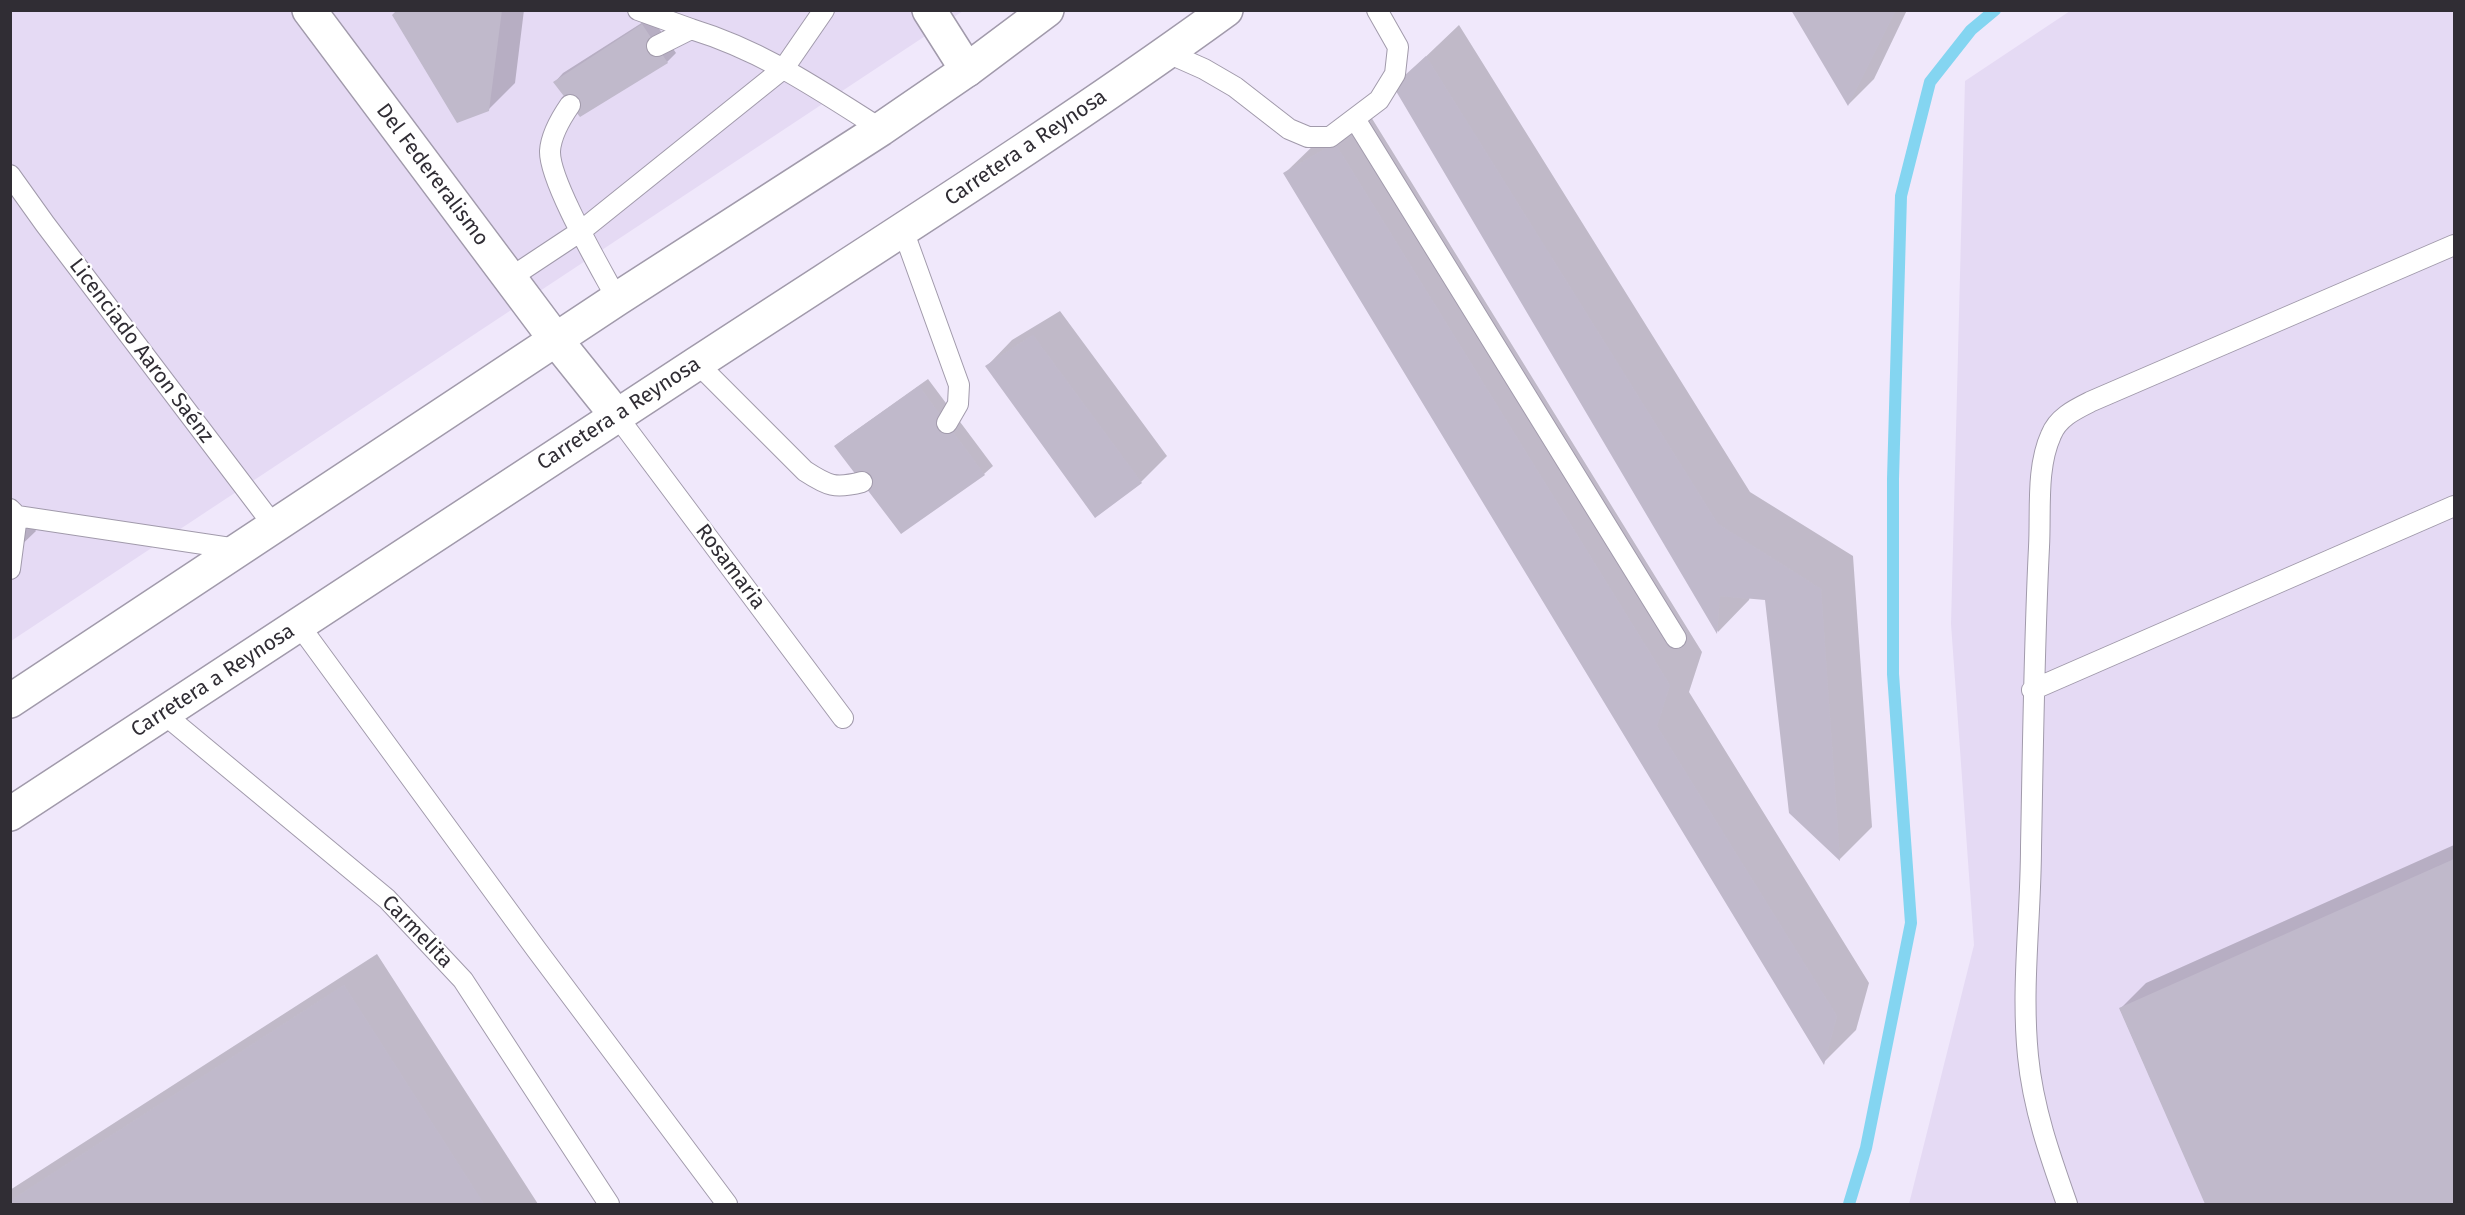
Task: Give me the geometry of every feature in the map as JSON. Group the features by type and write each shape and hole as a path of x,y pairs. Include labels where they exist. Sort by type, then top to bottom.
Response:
{"main road":[{"name":"Del Federeralismo","path":"309,10 556,340 617,416"},
{"path":"929,10 967,70"},
{"path":"10,701 617,299 881,129 967,70 1047,10"},
{"name":"Carretera a Reynosa","path":"10,814 903,230 1167,53 1226,10"}],"lane":[{"path":"638,10 727,40 784,68 881,129"},
{"path":"510,278 580,231 784,68 824,10"},
{"path":"1167,53 1204,69 1228,83 1289,129 1308,138 1330,137 1379,100 1395,74 1398,47 1377,10"},
{"path":"657,46 691,29"},
{"path":"570,105 558,123 550,151 556,177 580,231 617,299"},
{"path":"1355,119 1676,638"},
{"name":"Licenciado Aaron Saénz","path":"10,175 274,526"},
{"path":"903,230 959,385 958,404 947,423"},
{"path":"2067,1204 2040,1126 2028,1056 2026,977 2031,850 2032,690 2043,465 2051,433 2068,412 2454,245"},
{"path":"697,363 805,471 822,482 842,487 862,482"},
{"name":"Rosamaria","path":"617,416 843,718"},
{"path":"2032,690 2454,506"},
{"path":"10,568 14,513 237,549"},
{"path":"299,625 536,949 727,1204"},
{"name":"Carmelita","path":"164,714 387,899 463,980 609,1204"}],"shaded area":[{"path":"11,11 963,11 11,641"},
{"path":"2070,11 2454,11 2454,1204 1909,1204 1974,945 1951,624 1965,81"}],"building":[{"path":"397,10 502,10 489,111 457,123 392,15"},
{"path":"1791,10 1896,10 1848,106"},
{"path":"642,24 668,63 580,117 553,82"},
{"path":"1426,56 1718,524 1821,589 1840,861 1789,813 1765,600 1720,596 1717,634 1393,86"},
{"path":"1335,143 1670,685 1657,726 1837,1016 1824,1065 1283,173"},
{"path":"1033,335 1142,483 1095,518 985,366"},
{"path":"919,386 985,475 901,534 834,446"},
{"path":"2454,859 2454,1204 2205,1204 2119,1008"},
{"path":"344,985 484,1204 10,1204 10,1201"}],"waterway":[{"path":"1849,1204 1866,1148 1911,923 1893,674 1893,479 1901,196 1930,82 1971,30 1995,10"}]}
